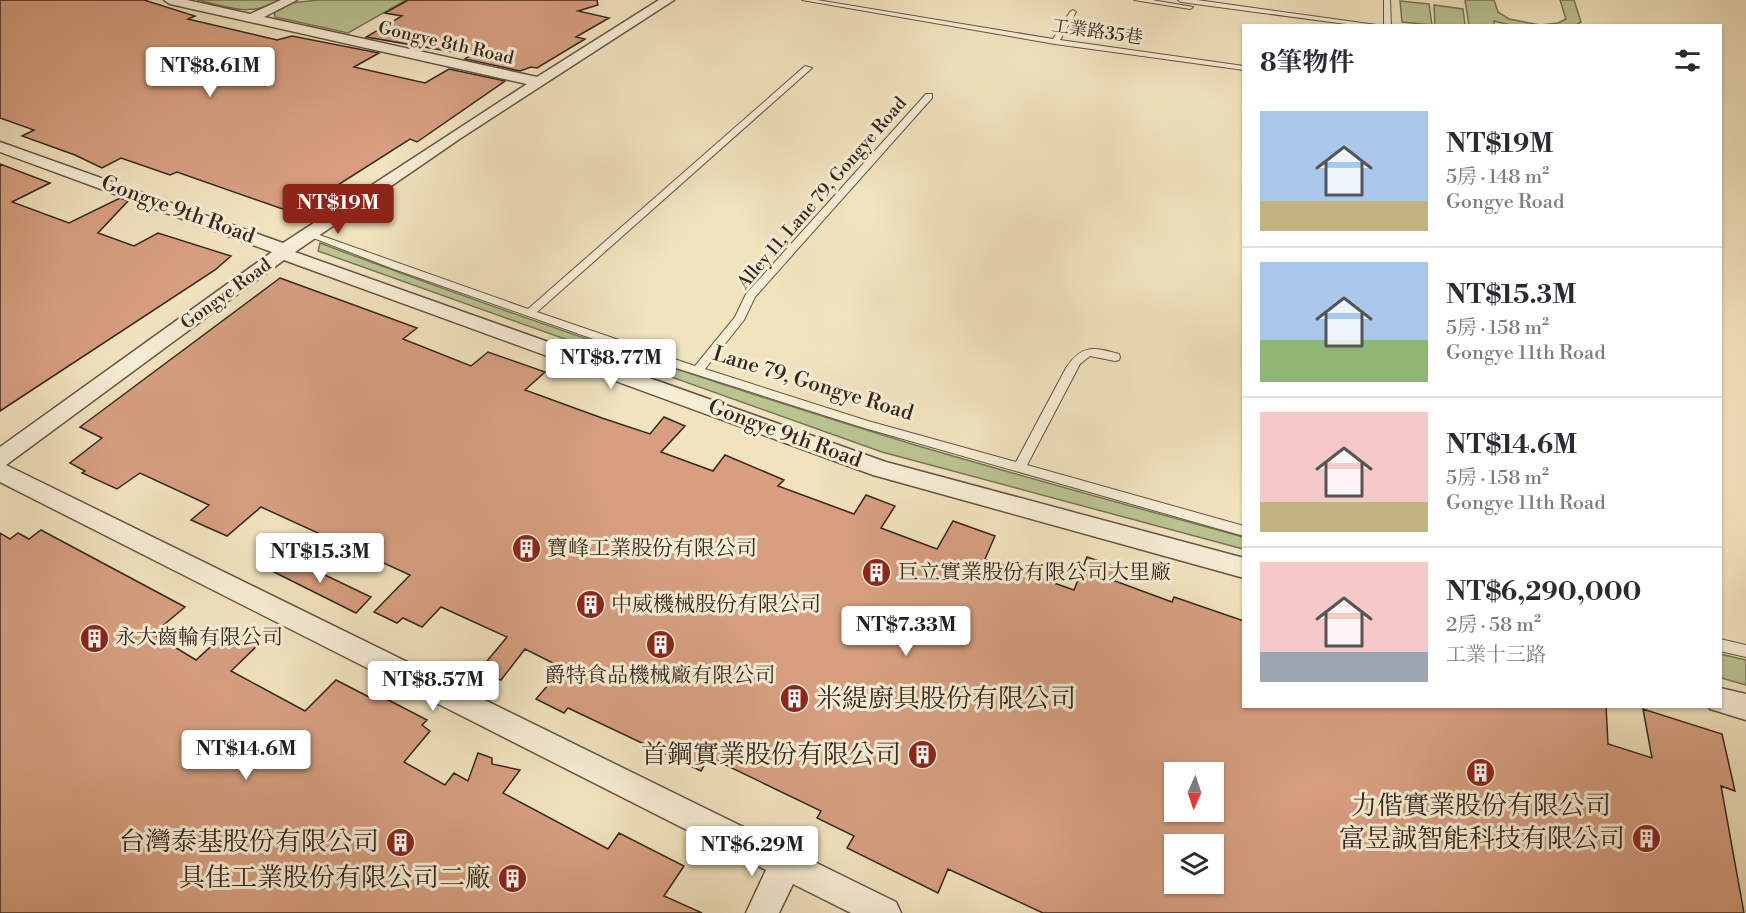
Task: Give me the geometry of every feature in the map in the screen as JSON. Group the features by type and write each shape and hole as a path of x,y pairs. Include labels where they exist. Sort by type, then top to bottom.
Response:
{"street":[{"name":"Gongye 8th Road","path":"170,0 538,82"},
{"path":"252,18 291,0"},
{"name":"Gongye Road","path":"0,459 308,234 538,82 668,0"},
{"name":"Gongye 9th Road","path":"0,147 276,246 282,253 595,364 872,466 1242,567"},
{"path":"0,472 885,913"},
{"path":"1722,701 1746,707"},
{"path":"762,913 786,864"}],"lane":[{"name":"工業路35巷","path":"805,0 1055,42 1242,68"},
{"path":"1137,0 1313,24"},
{"path":"1181,0 1367,24"},
{"path":"1387,0 1388,24"},
{"path":"1055,42 1073,12"},
{"path":"530,313 808,68"},
{"name":"Alley 11, Lane 79, Gongye Road","path":"698,370 740,318 750,296 929,96"},
{"name":"Lane 79, Gongye Road","path":"308,234 698,370 896,433 1242,530"},
{"path":"1020,467 1079,356 1093,351 1114,357"},
{"path":"1722,645 1746,651"}],"green space":[{"path":"197,0 282,0 249,10"},
{"path":"319,0 406,0 348,33 275,17 274,11 290,3"},
{"path":"1465,0 1494,0 1498,12 1509,19 1535,24 1506,24 1494,21 1494,24 1469,24"},
{"path":"1560,0 1574,0 1581,22 1550,24 1566,19"},
{"path":"1400,1 1429,4 1432,24 1402,22"},
{"path":"1434,5 1463,9 1465,24 1435,24"},
{"path":"320,243 616,349 915,445 1242,537 1242,549 882,452 318,251"},
{"path":"1722,654 1746,660 1746,685 1722,678"}],"building":[{"path":"0,0 144,0 195,16 188,19 277,40 292,36 379,53 354,67 425,83 449,69 505,81 417,142 410,139 294,213 177,172 170,175 121,158 102,168 75,155 22,136 34,130 0,118"},
{"path":"408,0 597,0 598,5 578,11 609,18 576,37 585,39 537,68 531,67 520,71 465,59 471,55 366,37 402,16 385,13"},
{"path":"0,164 50,183 12,202 69,223 120,198 128,201 98,233 134,246 158,233 231,256 215,270 0,411"},
{"path":"280,278 417,328 403,339 471,366 488,352 545,372 525,390 650,434 664,417 685,426 661,452 713,471 725,455 784,480 778,486 854,514 866,495 895,506 881,528 937,549 953,521 995,536 985,559 1074,590 1087,557 1119,568 1115,581 1172,602 1174,597 1242,620 1242,708 1606,708 1608,744 1652,758 1643,709 1722,734 1735,791 1721,786 1744,913 1043,913 948,869 938,893 847,848 854,836 817,818 821,811 709,757 701,771 568,708 564,713 536,699 563,668 525,649 501,680 478,672 507,637 441,607 422,627 403,618 397,623 374,612 410,575 261,507 227,536 191,520 209,505 140,473 117,489 82,473 85,471 70,463 102,438 80,427"},
{"path":"41,530 185,607 153,634 196,660 230,629 259,644 231,671 305,711 336,680 369,697 373,692 427,720 422,725 430,731 404,762 445,785 454,773 468,781 478,753 492,758 492,764 520,770 503,793 608,849 619,833 684,866 664,896 702,913 0,913 0,533 10,539 18,533 29,539"},
{"path":"283,555 371,597 356,613 268,569"}],"place":[{"name":"寶峰工業股份有限公司","path":"526,549"},
{"name":"巨立實業股份有限公司大里廠","path":"877,573"},
{"name":"中威機械股份有限公司","path":"590,605"},
{"name":"永大齒輪有限公司","path":"94,638"},
{"name":"爵特食品機械廠有限公司","path":"660,645"},
{"name":"米緹廚具股份有限公司","path":"795,699"},
{"name":"首鋼實業股份有限公司","path":"922,755"},
{"name":"力偕實業股份有限公司","path":"1481,772"},
{"name":"富昱誠智能科技有限公司","path":"1646,839"},
{"name":"台灣泰基股份有限公司","path":"400,842"},
{"name":"具佳工業股份有限公司二廠","path":"512,878"}]}
